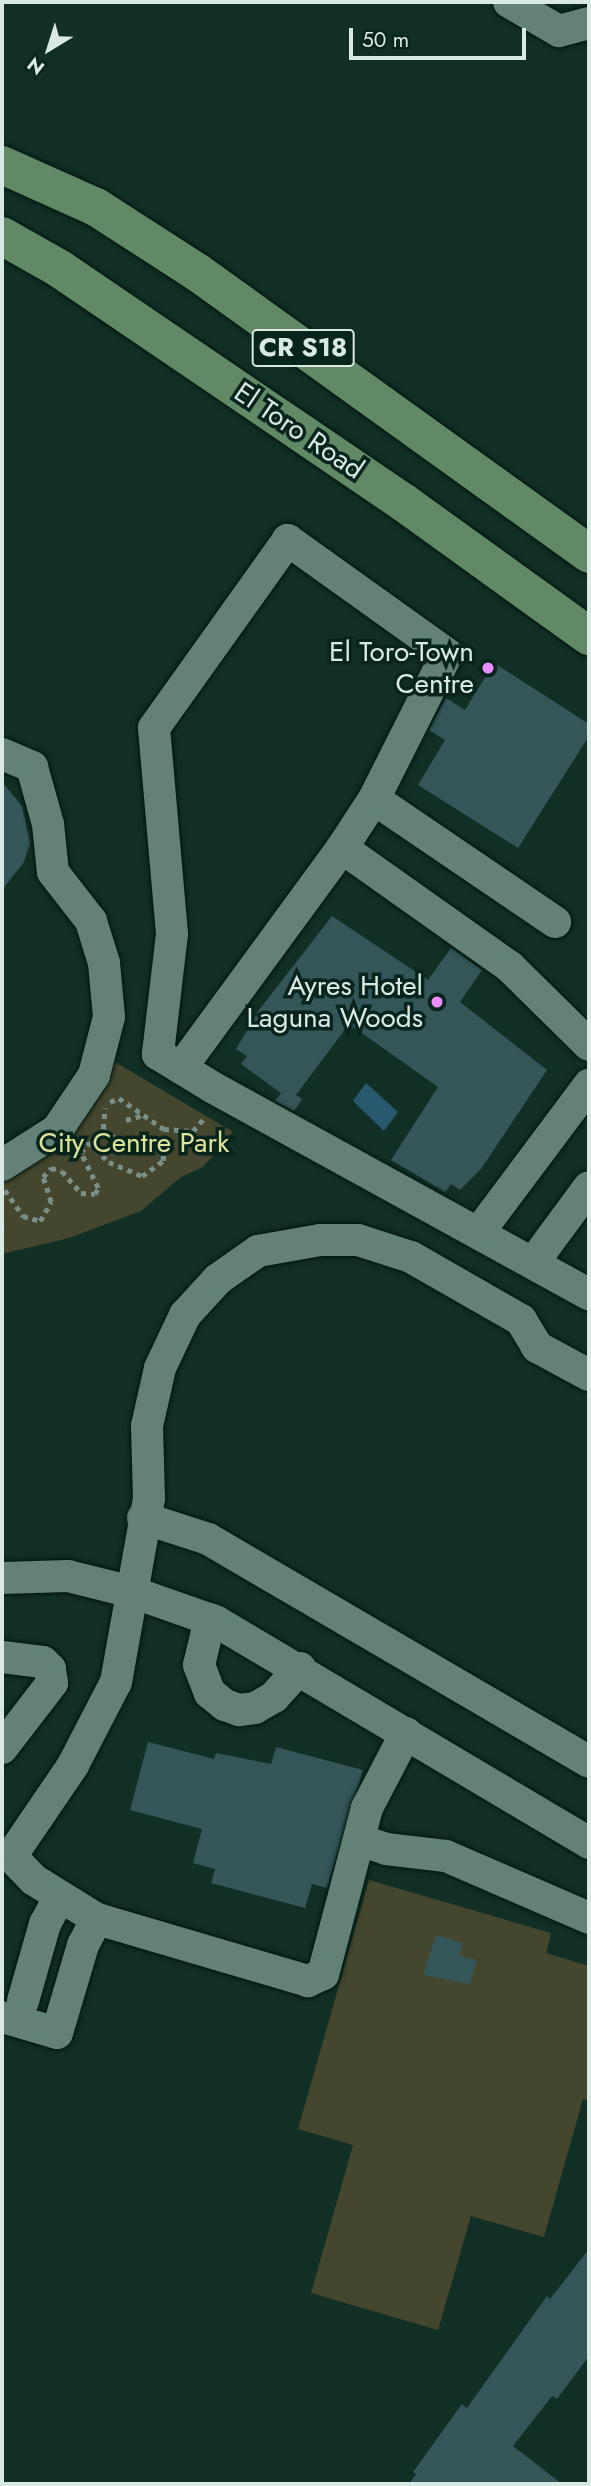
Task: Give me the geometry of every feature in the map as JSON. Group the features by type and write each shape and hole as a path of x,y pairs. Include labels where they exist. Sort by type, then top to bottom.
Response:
{"main road":[{"name":"CR S18","path":"2,165 96,207 197,272 589,554"},
{"name":"El Toro Road","path":"2,236 60,269 380,486 589,636"}],"lane":[{"path":"509,2 559,31 589,23"},
{"path":"181,1068 342,848 374,799 447,654 288,540 153,727 172,934 159,1054 181,1068 589,1294"},
{"path":"2,754 32,766 48,824 52,872 91,921 104,963 108,1017 94,1075 57,1130 2,1165"},
{"path":"374,799 555,922"},
{"path":"342,848 510,967 589,1045"},
{"path":"478,1232 589,1085"},
{"path":"533,1263 589,1187"},
{"path":"406,1733 367,1808 323,1974 308,1981 97,1919 6,1864 102,1716 116,1682 151,1476 147,1426 169,1341 201,1297 258,1251 320,1240 358,1240 411,1257 521,1320 537,1347 589,1375"},
{"path":"143,1518 208,1539 589,1762"},
{"path":"2,1578 68,1576 132,1592 210,1619 300,1668 589,1843"},
{"path":"210,1619 198,1665 210,1693 225,1705 239,1710 255,1708 274,1697 300,1668"},
{"path":"2,1657 43,1662 50,1669 52,1683 2,1748"},
{"path":"359,1840 386,1849 446,1856 589,1918"},
{"path":"59,1898 45,1924 12,2009 57,2033 83,1945 97,1919"}],"path":[{"path":"93,1145 103,1129 105,1108 114,1098 164,1129 193,1131 205,1117"},
{"path":"126,1120 143,1115"},
{"path":"103,1129 128,1147 150,1149"},
{"path":"2,1189 23,1216 40,1221 51,1202 43,1177 51,1168 62,1171 80,1193 95,1194 99,1188 80,1153 88,1142 109,1163 142,1176 163,1161 164,1129"},
{"path":"2,1225 2,1233"}],"green space":[{"name":"City Centre Park","path":"115,1062 233,1132 203,1167 181,1177 141,1211 69,1238 2,1254 2,1177 60,1145 99,1093"},
{"path":"369,1880 551,1933 546,1953 589,1966 589,2101 583,2099 544,2237 471,2216 438,2330 311,2293 353,2145 298,2129"}],"water":[{"path":"366,1083 398,1112 384,1131 353,1101"}],"building":[{"path":"494,663 589,724 589,736 518,848 418,785 445,740 429,730 446,698 465,710"},
{"path":"2,782 22,806 30,843 24,862 2,890"},
{"path":"332,916 428,980 451,948 482,970 460,1002 547,1070 481,1169 460,1190 451,1184 445,1192 391,1160 438,1087 349,1024 296,1095 302,1099 294,1111 275,1101 281,1093 241,1064 247,1056 236,1049 259,1010"},
{"path":"148,1742 214,1759 216,1753 271,1764 276,1747 363,1770 327,1888 312,1884 305,1908 211,1883 215,1869 193,1863 202,1829 130,1810"},
{"path":"436,1935 463,1943 460,1956 477,1960 470,1984 423,1975"},
{"path":"589,2249 589,2356 557,2399 552,2396 513,2446 562,2484 409,2484 416,2474 413,2472 462,2404 467,2408 547,2296 550,2299"}],"place":[{"name":"El Toro-Town Centre","path":"488,668"},
{"name":"Ayres Hotel Laguna Woods","path":"437,1002"}]}
